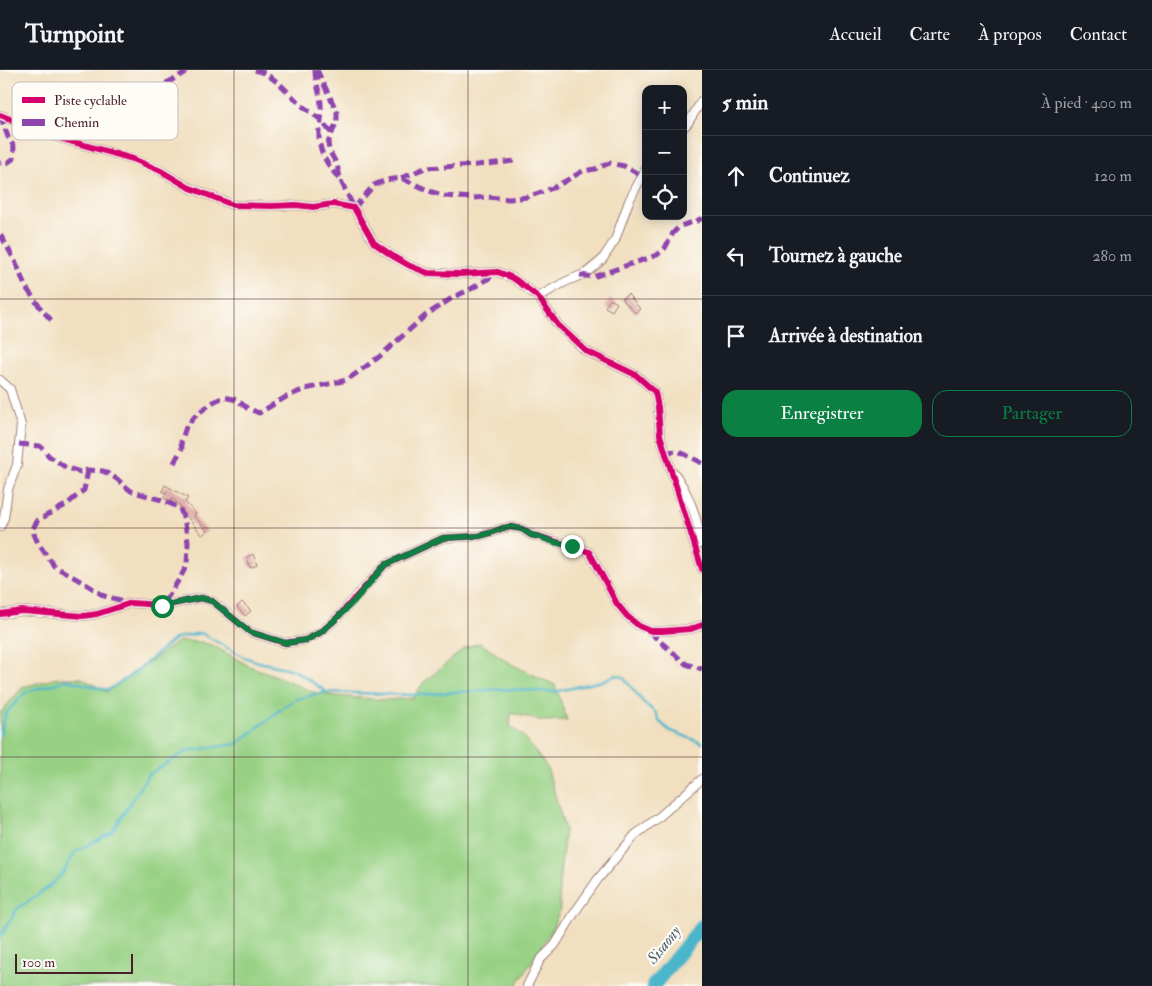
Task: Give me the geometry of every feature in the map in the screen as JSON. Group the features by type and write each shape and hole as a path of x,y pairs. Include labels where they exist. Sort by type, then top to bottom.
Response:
{"street":[{"path":"687,124 702,100"},
{"path":"0,115 12,120"},
{"path":"66,140 133,159 188,187 233,205 296,205 313,207 333,204 354,208 374,243 394,258 428,273 498,272 513,278 538,297 558,325 586,352 636,375 655,392 660,435 702,569"},
{"path":"538,297 586,273 602,260 615,240 629,201 643,175"},
{"path":"0,380 10,389 21,425 17,465 8,489 4,518 0,527"},
{"path":"670,467 683,484 690,499 702,544"},
{"path":"0,614 22,611 83,616 97,614 131,603 162,606 201,598 212,601 250,632 286,643 306,640 321,632 336,619 385,565 443,538 479,536 510,527 522,529 531,535 589,552 617,604 639,626 652,631 663,631 691,629 702,625"},
{"path":"527,986 540,960 554,945 598,879 636,835 702,779"}],"green space":[{"path":"179,641 201,642 214,646 249,666 313,692 336,696 385,700 413,698 423,683 466,647 480,643 513,665 555,685 567,720 543,721 511,713 510,726 523,736 547,767 565,830 559,884 560,909 551,932 516,986 0,986 0,713 23,687 57,678 82,678 107,692"}],"building":[{"path":"628,294 640,309 635,313 622,299"},
{"path":"610,299 617,303 612,311 605,307"},
{"path":"165,485 188,498 185,502 196,514 194,516 207,531 202,535 172,498 171,501 164,498 166,493 162,491"},
{"path":"253,554 257,565 250,568 247,557"},
{"path":"242,602 251,611 245,616 237,607"}],"waterway":[{"path":"0,735 6,713 26,692 67,680 108,690 130,676 176,638 201,633 244,657 294,670 327,692 414,695 502,689 554,692 602,681 616,675 623,677 643,702 656,713 659,721 669,730 702,743"},
{"path":"0,937 17,909 50,886 63,873 75,852 112,832 148,775 187,751 237,744 296,699 327,692"},
{"name":"Sisaony","path":"653,986 702,926"}],"marked path":[{"path":"167,82 184,73 185,70"},
{"path":"255,70 265,73 280,84 301,105 321,120 332,134"},
{"path":"315,70 321,104 320,145 327,163 339,179"},
{"path":"317,70 337,112 337,121 328,143 329,150 354,208 374,185 386,180 401,178 445,196 509,199 527,197 553,188 583,171 610,163 624,166 642,176"},
{"path":"0,115 14,147 13,159 7,163 0,163"},
{"path":"401,178 425,168 515,161"},
{"path":"580,275 593,277 657,255 665,248 673,233 680,226 702,218"},
{"path":"0,235 17,265 25,286 54,323"},
{"path":"174,463 182,448 181,442 186,427 197,414 215,401 224,397 237,400 247,408 259,413 286,397 305,389 347,380 379,357 426,315 452,298 496,274"},
{"path":"19,444 40,446 49,456 65,467 80,472 88,470 103,471 117,479 131,491 162,500 180,508 188,542 187,565 162,606"},
{"path":"665,452 678,451 702,463"},
{"path":"88,470 84,490 66,505 38,520 33,528 34,534 54,566 104,596 128,602"},
{"path":"651,631 655,637 686,664 702,669"}],"cycle path":[{"path":"0,115 12,120"},
{"path":"66,140 133,159 161,171 188,187 233,205 296,205 313,207 333,204 354,208 374,243 410,266 428,273 498,272 513,278 538,297 558,325 586,351 636,375 655,392 660,435 702,569"},
{"path":"0,614 22,611 83,616 97,614 131,603 162,606 201,598 212,601 250,632 285,643 306,640 321,632 336,619 385,565 443,538 479,536 511,527 522,529 531,535 589,552 617,604 639,626 651,631 663,631 691,629 702,625"}],"route":[{"path":"162,606 201,598 212,601 250,632 286,643 306,640 321,632 354,601 385,565 443,538 479,536 510,527 522,529 531,535 572,546"}]}
